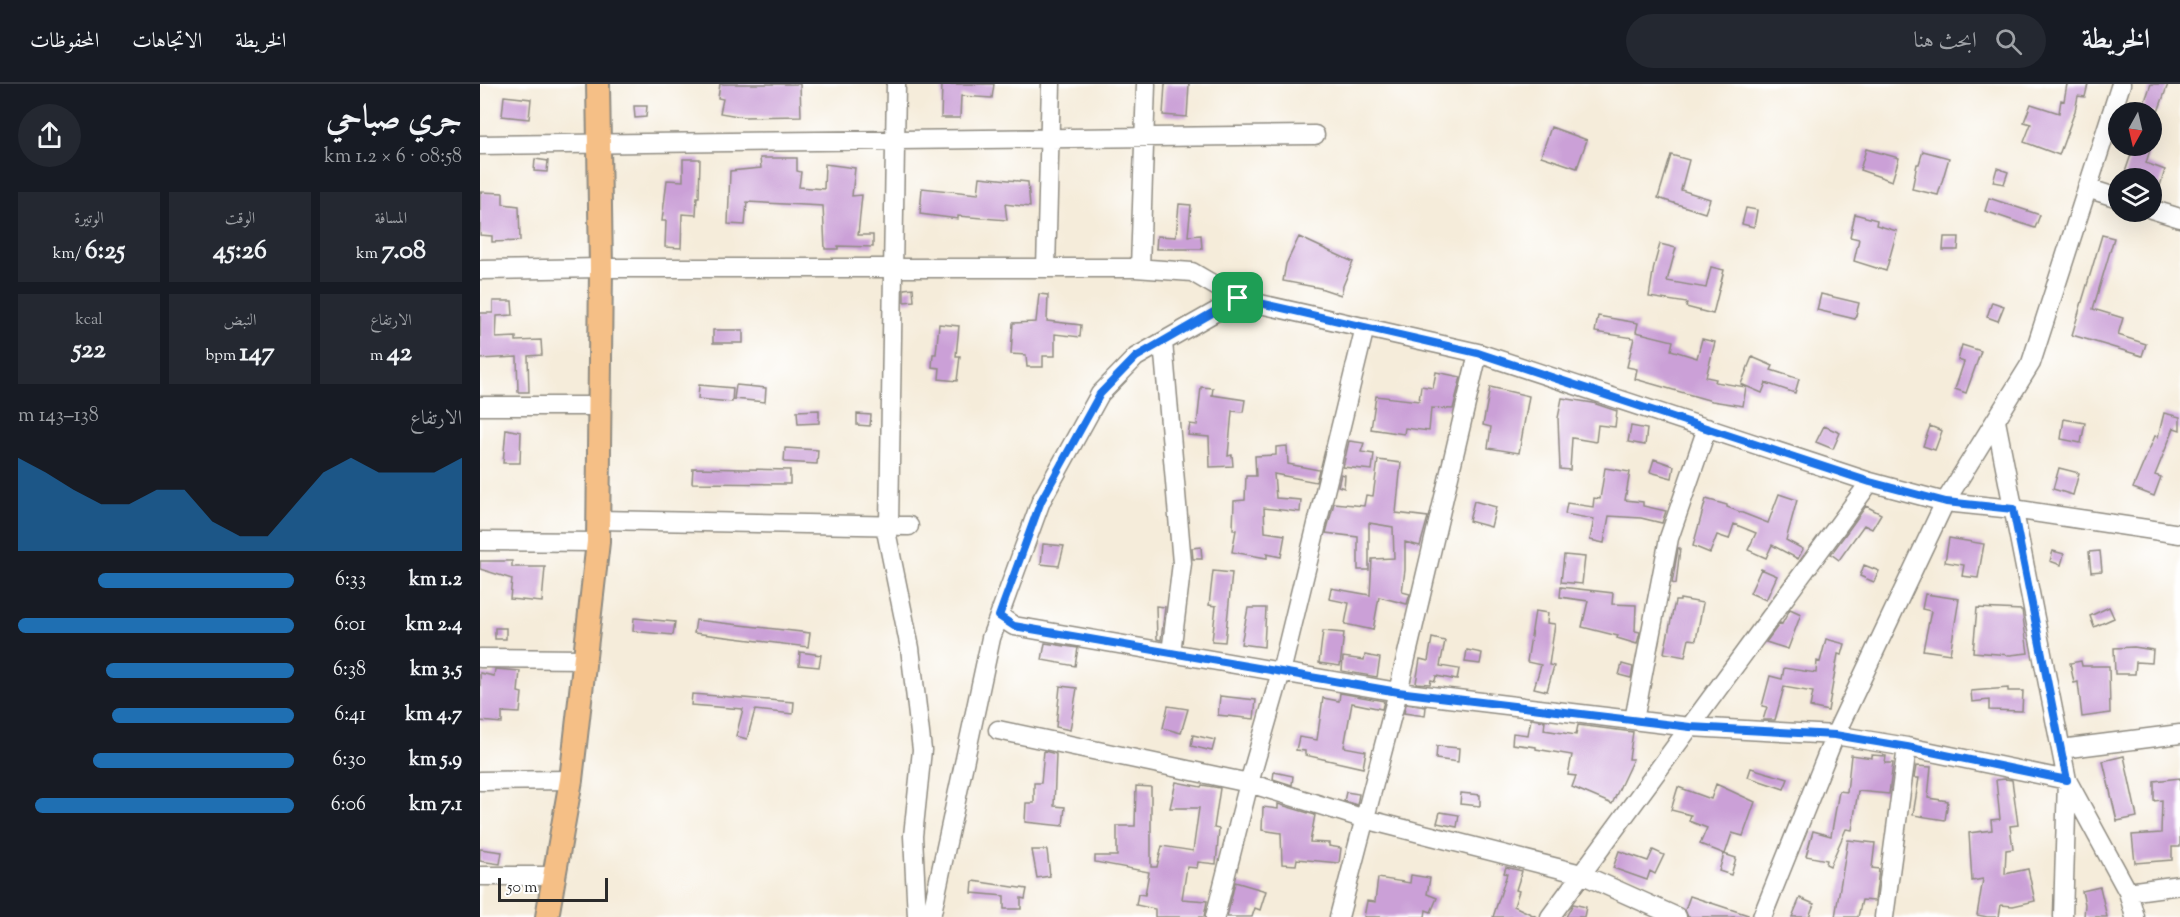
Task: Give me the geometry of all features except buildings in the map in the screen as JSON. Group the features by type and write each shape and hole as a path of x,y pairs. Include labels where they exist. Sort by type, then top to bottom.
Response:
{"main road":[{"path":"547,917 571,780 598,531 601,268 598,84"}],"street":[{"path":"896,84 887,526 910,648 922,750 913,836 917,917"},
{"path":"1046,268 1051,84"},
{"path":"1140,268 1146,84"},
{"path":"1762,917 1835,735 1946,502 2031,363 2121,84"},
{"path":"480,145 1315,135"},
{"path":"2087,188 2108,195"},
{"path":"2162,212 2180,218"},
{"path":"480,270 1140,268 1192,272 1238,298 1478,353 1870,482 1946,502 2013,509 2180,534"},
{"path":"931,917 991,638 1041,501 1100,394 1136,357 1238,298"},
{"path":"1215,917 1249,783 1281,672 1365,327"},
{"path":"1163,342 1182,563 1171,653"},
{"path":"1339,917 1398,692 1478,353"},
{"path":"480,406 599,406"},
{"path":"1996,421 2067,780 2063,917"},
{"path":"1634,720 1669,538 1707,428"},
{"path":"1550,917 1870,482"},
{"path":"480,541 598,531 909,526"},
{"path":"999,616 1014,626 1398,692 1690,727 1835,735 1907,747 2067,780 2128,892 2135,917"},
{"path":"480,658 585,658"},
{"path":"998,730 1249,783 1365,819 1581,874 1677,917"},
{"path":"2061,749 2180,734"},
{"path":"1884,917 1907,747"},
{"path":"480,782 571,780"},
{"path":"480,876 554,876"},
{"path":"2128,892 2180,885"}],"route":[{"path":"1238,298 1478,353 1870,482 1946,502 2013,509 2067,780 1907,747 1835,735 1690,727 1398,692 1014,626 999,616 1041,501 1100,394 1136,357 1238,298"}]}
